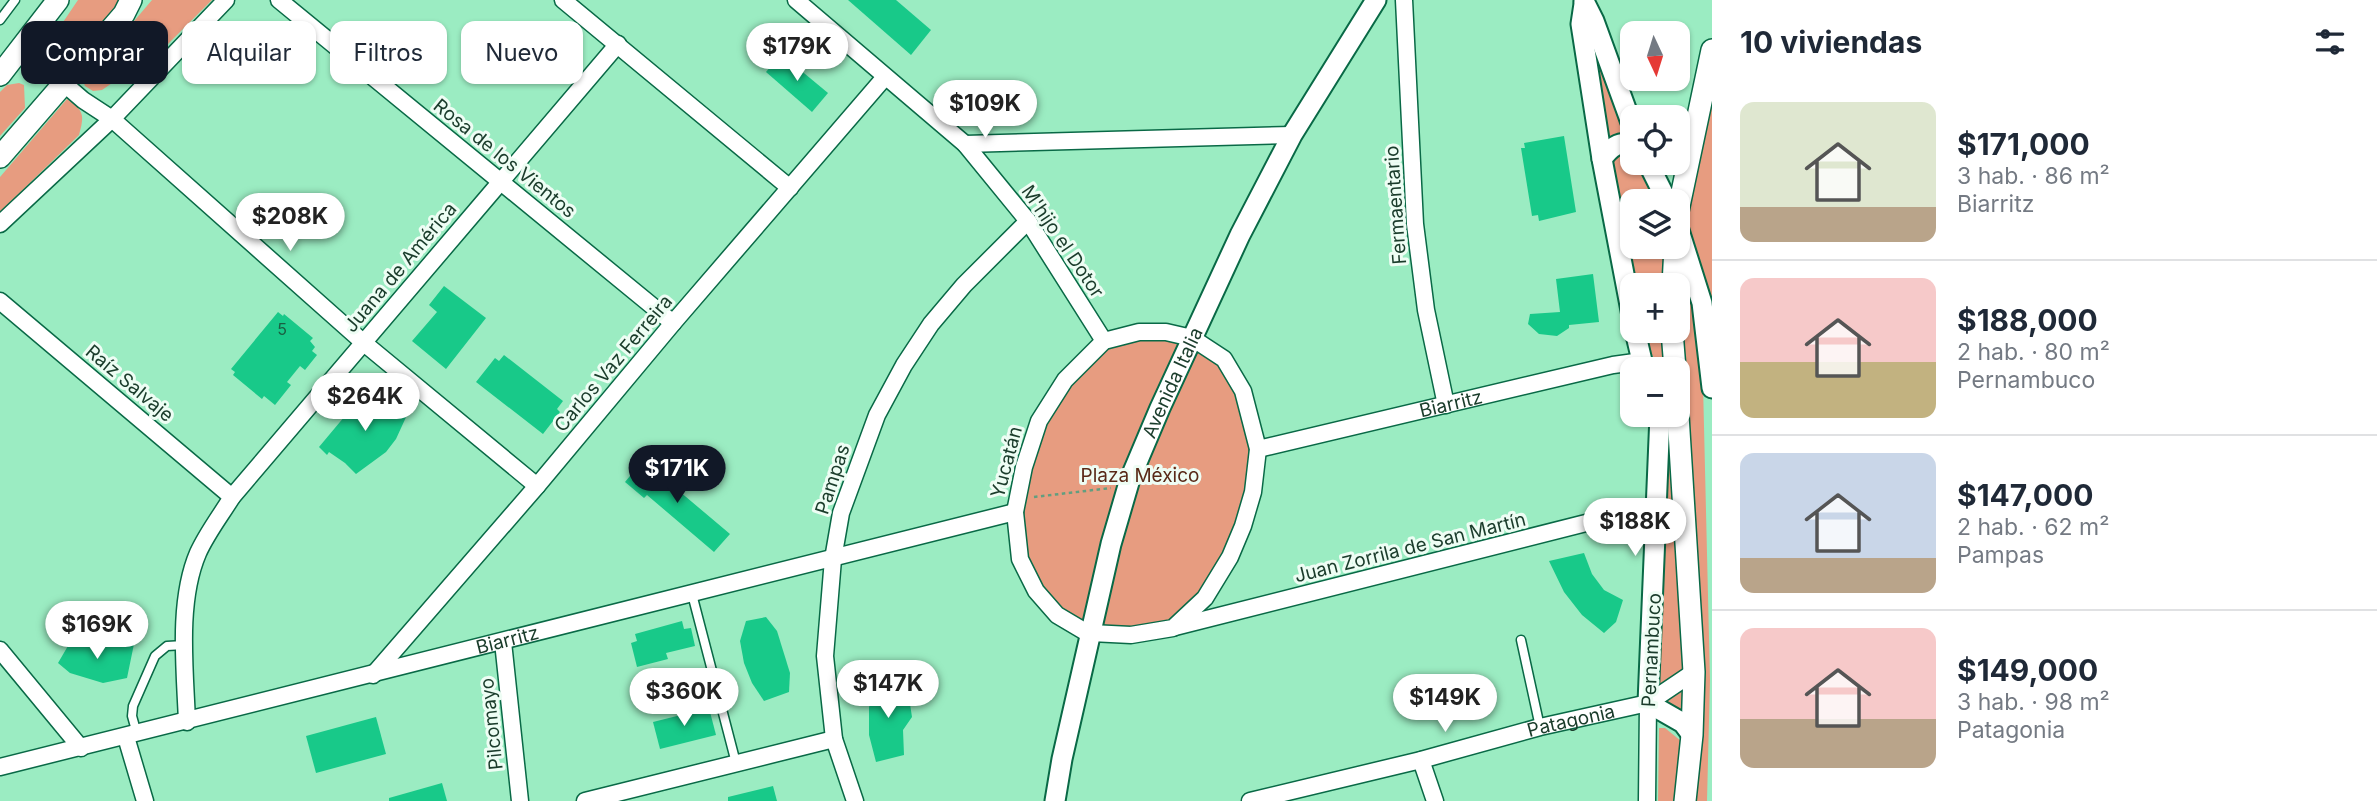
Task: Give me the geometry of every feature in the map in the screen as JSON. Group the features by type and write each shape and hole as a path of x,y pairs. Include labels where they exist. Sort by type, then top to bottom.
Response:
{"main road":[{"path":"42,21 58,0"},
{"path":"117,21 130,5"},
{"path":"0,75 21,48"},
{"path":"1683,189 1712,52"},
{"path":"0,157 65,84"},
{"path":"1679,427 1694,635 1692,735 1685,801"}],"street":[{"path":"0,224 112,119 226,0"},
{"name":"Rosa de los Vientos","path":"279,0 673,323"},
{"path":"564,0 790,188"},
{"name":"M'hijo el Dotor","path":"796,0 965,144 1028,221 1104,341"},
{"name":"Avenida Italia","path":"1055,801 1062,759 1111,544 1130,479 1240,236 1292,135 1376,0"},
{"name":"Fermaentario","path":"1404,0 1415,224 1426,310 1446,405"},
{"path":"1584,2 1625,105"},
{"path":"1584,2 1581,24 1602,159 1624,273"},
{"name":"Juana de América","path":"187,722 185,645 191,573 199,552 232,497 618,44"},
{"name":"Carlos Vaz Ferreira","path":"373,675 885,77"},
{"path":"65,84 112,119 364,343 537,486"},
{"path":"965,144 1292,135"},
{"path":"1602,159 1610,148 1620,145"},
{"name":"Pampas","path":"855,801 834,739 825,656 833,559 841,513 877,415 904,365 931,324 964,285 1028,221"},
{"path":"1690,259 1707,307 1712,388"},
{"name":"Raíz Salvaje","path":"0,301 232,497"},
{"path":"1104,341 1139,332 1166,332 1192,338 1224,359 1243,391 1258,449 1253,492 1230,557 1205,598 1173,628"},
{"name":"Yucatán","path":"1091,633 1057,615 1036,592 1020,559 1016,506 1024,467 1039,421 1065,380 1104,341"},
{"name":"Biarritz","path":"1258,449 1620,365"},
{"name":"Pernambuco","path":"1647,801 1648,703 1660,427"},
{"name":"Juan Zorrila de San Martín","path":"1091,633 1131,635 1173,628 1657,505"},
{"name":"Biarritz","path":"0,767 833,559 1016,506"},
{"name":"Pilcomayo","path":"503,642 520,801"},
{"path":"0,650 81,748"},
{"name":"Patagonia","path":"1250,801 1420,760 1540,727 1648,703 1694,672"},
{"path":"1648,703 1683,723 1692,735"},
{"path":"132,735 145,801"},
{"path":"584,801 834,739"},
{"path":"1420,760 1435,801"}],"lane":[{"path":"0,20 15,0"},
{"path":"692,594 736,763"},
{"path":"1521,640 1540,727"},
{"path":"132,735 133,706 155,656 167,646 185,645"}],"path":[{"path":"1016,506 1116,487 1119,477 1130,479"}],"green space":[{"path":"78,0 119,0 107,21 64,21"},
{"path":"152,0 212,0 191,21 182,21 182,30 168,44 168,21 134,21"},
{"path":"1587,24 1620,117 1620,137 1608,140"},
{"path":"84,84 111,84 102,90 93,91"},
{"path":"7,85 24,85 25,108 0,136 0,92"},
{"path":"1712,86 1712,302 1708,297 1690,234 1690,192"},
{"path":"67,99 82,114 79,135 0,212 0,177"},
{"path":"1620,152 1620,175 1647,175 1653,189 1620,189 1620,207 1613,157"},
{"path":"1629,259 1666,259 1665,273 1632,273"},
{"path":"1680,259 1682,259 1686,273 1679,273"},
{"path":"1690,286 1703,384 1710,680 1707,801 1693,801 1684,427 1690,427 1690,357 1681,357 1681,343 1690,343"},
{"name":"Plaza México","path":"1166,332 1224,359 1258,449 1230,557 1173,628 1131,635 1057,615 1020,559 1024,467 1039,421 1104,341"},
{"path":"1666,343 1666,357 1653,357 1645,344"},
{"path":"1668,427 1670,427 1684,674 1656,687"},
{"path":"1687,685 1685,716 1658,701"},
{"path":"1659,728 1665,728 1681,741 1677,801 1658,801"}],"building":[{"path":"848,0 896,0 931,30 911,55"},
{"path":"781,54 828,93 812,112 766,72"},
{"path":"1564,136 1576,212 1539,221 1538,215 1532,216 1521,148 1525,148 1524,143"},
{"path":"1593,274 1599,322 1569,325 1569,328 1557,336 1539,334 1528,324 1530,314 1560,312 1556,279"},
{"path":"444,286 486,318 446,369 412,341 437,312 429,305"},
{"path":"278,312 313,338 310,341 315,347 312,351 317,355 305,370 300,366 287,382 291,385 275,405 264,396 262,399 233,375 235,372 231,369"},
{"path":"504,355 563,401 557,409 560,412 543,434 476,382 495,358 499,361"},
{"path":"379,392 407,415 396,439 386,452 356,474 345,463 329,452 327,455 319,447 355,404 359,407"},
{"path":"644,459 730,534 714,552 647,495 644,498 625,482"},
{"path":"1584,553 1592,574 1604,590 1623,600 1616,622 1604,633 1582,615 1564,592 1549,561"},
{"path":"766,617 777,631 790,673 789,692 764,701 752,683 744,663 740,641 746,621"},
{"path":"682,621 684,629 691,628 695,646 666,653 668,659 637,667 631,643 637,641 635,634"},
{"path":"72,639 114,646 134,644 127,678 103,683 70,673 58,663"},
{"path":"902,678 901,695 910,704 912,717 903,730 904,755 876,762 869,735 869,707 880,679"},
{"path":"709,708 716,735 660,749 653,722"},
{"path":"376,717 386,754 316,773 306,736"},
{"path":"442,783 447,801 389,801 389,798"},
{"path":"773,786 777,801 728,801 728,797"}]}
